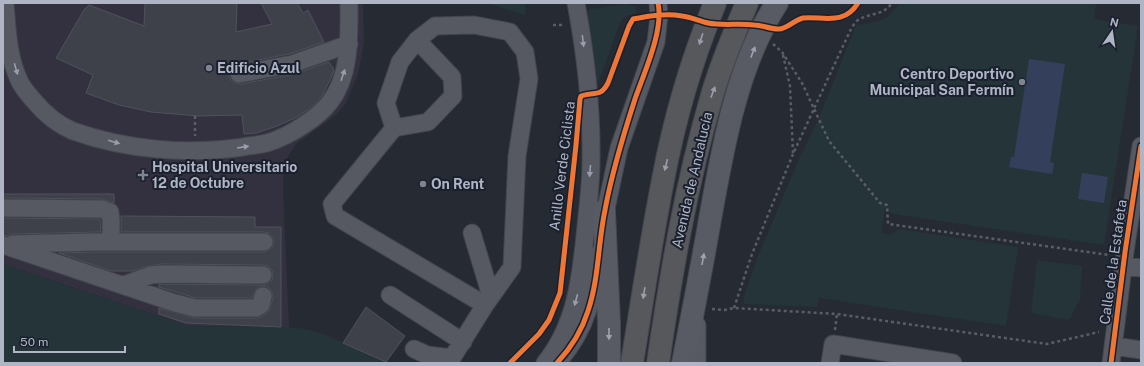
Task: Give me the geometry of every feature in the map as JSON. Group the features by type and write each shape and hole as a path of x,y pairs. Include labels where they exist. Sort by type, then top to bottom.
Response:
{"highway":[{"name":"Avenida de Andalucía","path":"632,363 663,179 684,91 704,30 715,3"},
{"name":"Avenida de Andalucía","path":"658,363 672,267 691,174 711,98 747,3"}],"main road":[{"path":"683,363 703,303 717,181 735,100 767,19 778,3"},
{"path":"604,211 609,322 609,363"}],"street":[{"path":"5,3 8,44 19,81 36,102 54,120 73,130 128,146 184,151 214,150 270,142 309,122 330,102 340,86 346,68 349,3"},
{"path":"545,363 557,345 571,317 579,286 586,228 591,163 590,100 582,33 576,3"},
{"path":"557,363 578,334 588,312 595,279 604,211 619,148 656,42 659,16 658,3"},
{"path":"394,128 386,103 400,62 417,40 435,26 474,25 510,32 525,52 529,79 517,156 512,267 488,300 452,360 427,355 414,349"},
{"path":"417,40 452,76 453,96 428,122 394,128 332,204 335,216 488,300"},
{"path":"239,74 292,64 348,44"},
{"name":"Calle de la Estafeta","path":"1111,363 1141,146"},
{"path":"3,208 107,210 110,212 111,242"},
{"path":"472,233 488,300"},
{"path":"3,245 111,242 264,242"},
{"path":"3,245 175,303 195,308 256,308 261,305 263,296"},
{"path":"1124,266 1141,268"},
{"path":"124,285 151,275 162,274 264,275"},
{"path":"390,295 463,342"},
{"path":"697,363 703,303"},
{"path":"1114,340 1141,350"},
{"path":"830,363 833,344 953,363"}],"path":[{"path":"734,308 752,254 793,154 850,31 856,21 878,14 892,3"},
{"path":"553,25 570,25"},
{"path":"773,44 782,52 802,83 829,141 880,203 888,205 888,224 1110,255"},
{"path":"782,52 790,86 793,154"},
{"path":"195,116 195,137"},
{"path":"703,303 724,310 734,308 837,314 1047,344 1098,332 1114,340"}],"shaded area":[{"name":"Hospital Universitario 12 de Octubre","path":"3,3 363,3 364,43 358,74 346,103 336,115 296,144 284,162 283,192 289,327 188,326 3,264"},
{"path":"487,3 525,3 525,15"},
{"path":"899,3 1096,3 1094,19 1138,26 1104,245 893,214 885,208 881,233 890,235 899,229 1018,247 1006,326 819,298 817,307 745,304 743,299 758,256 799,159 819,118 856,25 875,22 886,18"},
{"path":"627,4 635,7 637,13 626,16 621,20 598,84 594,86 586,11"},
{"path":"1037,260 1082,266 1080,299 1069,320 1031,313"},
{"path":"3,264 188,326 289,327 309,330 329,336 388,363 3,363"}],"water":[{"path":"1029,59 1065,64 1050,162 1054,163 1052,174 1009,167 1011,157 1014,157"},
{"path":"1082,173 1108,177 1104,203 1078,199"}],"building":[{"name":"Edificio Azul","path":"145,3 237,3 236,32 272,24 261,3 297,3 303,13 308,10 324,42 289,54 237,64 230,70 229,76 235,83 241,84 294,74 329,62 334,70 332,76 322,96 312,107 297,117 256,133 244,134 242,115 199,116 151,112 119,105 86,93 93,75 56,58 84,10 89,5 144,26"},
{"path":"3,194 114,194 114,203 102,199 3,198"},
{"path":"121,216 255,217 255,227 281,227 281,327 186,323 159,314 159,308 195,318 261,317 269,311 273,298 270,289 266,286 260,286 256,289 252,298 196,298 159,287 159,284 263,285 272,280 272,270 268,266 162,264 148,266 133,271 111,271 59,253 264,252 273,247 274,242 269,233 264,232 121,232"},
{"path":"3,218 100,219 101,232 13,234 7,236 3,235"},
{"path":"366,307 405,336 386,362 343,343"}],"cycle path":[{"path":"557,363 567,351 579,332 586,318 592,299 603,222 611,182 626,127 656,38 659,14 658,3"},
{"name":"Anillo Verde Ciclista","path":"510,363 539,334 549,320 560,293 580,99 581,96 597,93 605,88 633,19 658,15 676,15 714,24 748,24 781,29 803,18 833,18 846,15 858,3"},
{"path":"1111,363 1125,252 1141,146"}],"place":[{"name":"Edificio Azul","path":"209,68"},
{"name":"Centro Deportivo Municipal San Fermín","path":"1022,82"},
{"name":"Hospital Universitario 12 de Octubre","path":"143,175"},
{"name":"On Rent","path":"423,184"}]}
